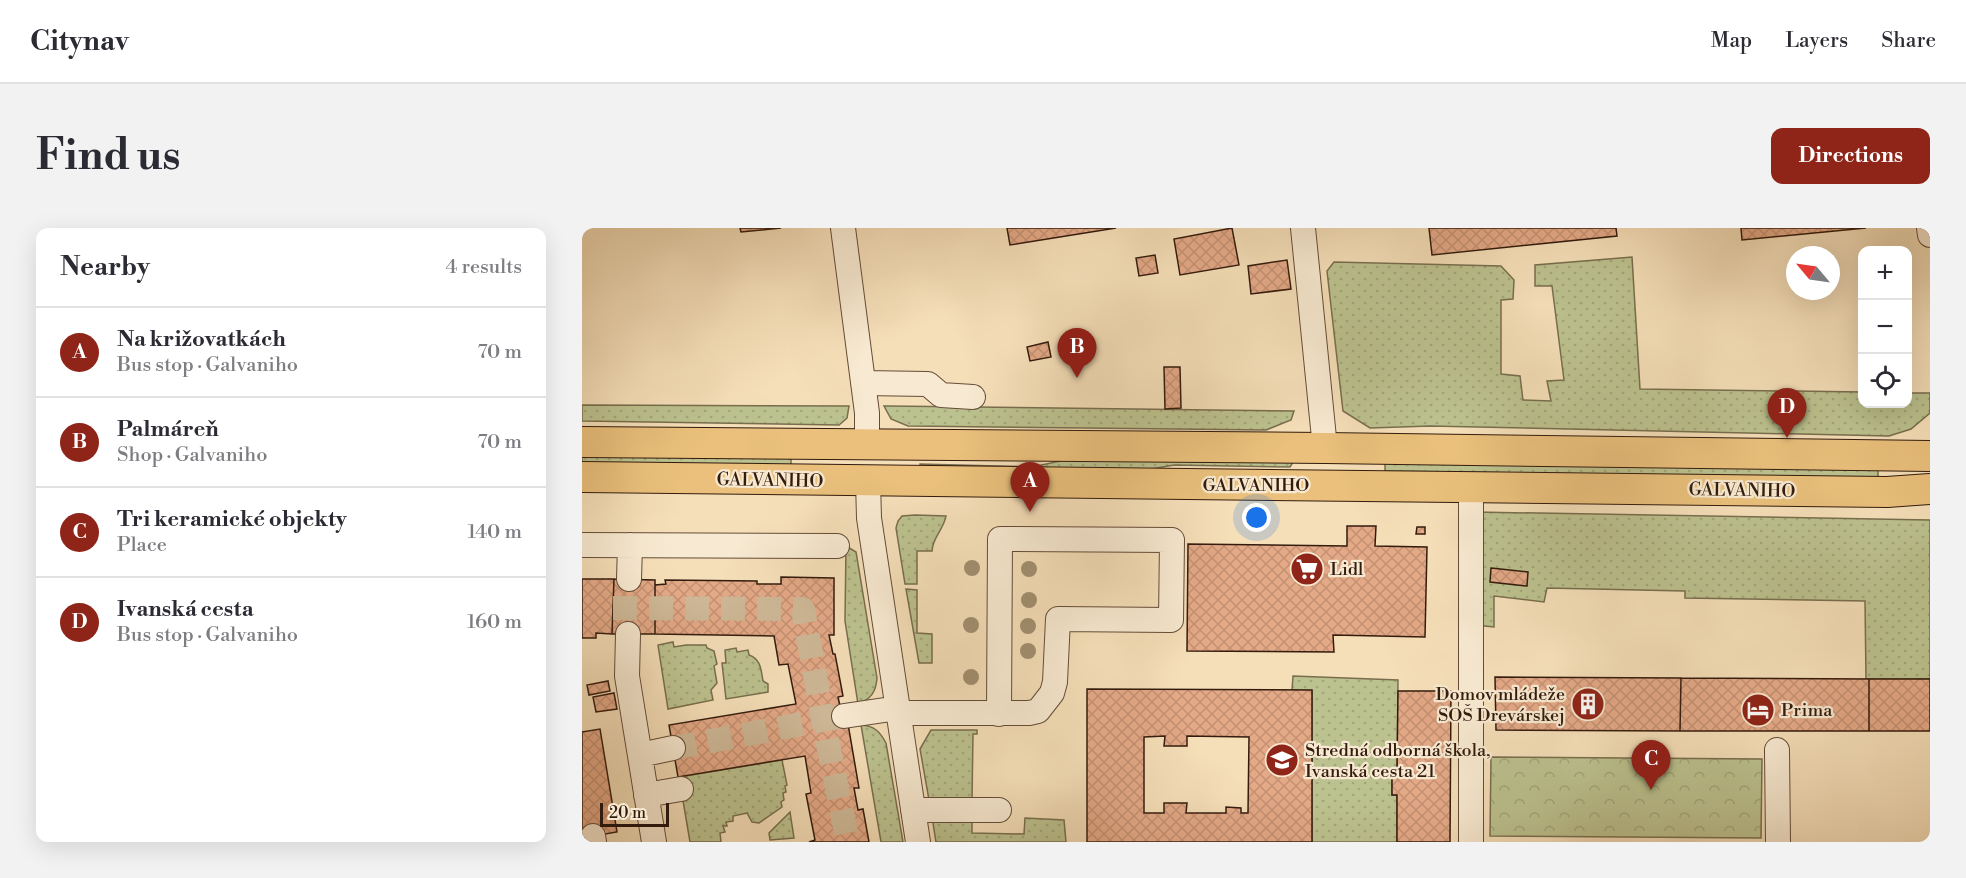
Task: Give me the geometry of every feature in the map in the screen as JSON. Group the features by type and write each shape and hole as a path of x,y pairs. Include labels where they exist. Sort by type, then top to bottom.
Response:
{"main road":[{"name":"GALVANIHO","path":"582,442 867,443 1930,456"},
{"path":"867,443 868,481"},
{"path":"1325,448 1329,486"},
{"name":"GALVANIHO","path":"582,477 1887,492 1930,489"}],"street":[{"path":"843,228 863,382 867,443"},
{"path":"1303,228 1325,448"},
{"path":"1929,228 1930,235"},
{"path":"863,382 928,384 941,395 972,397"},
{"path":"868,481 868,518 918,842"},
{"path":"1471,486 1471,842"},
{"path":"844,716 898,710 999,714 1038,711 1052,693 1055,682 1058,619 1171,620 1172,540 1000,539 999,714"},
{"path":"582,544 837,546"},
{"path":"629,579 630,545"},
{"path":"628,634 627,676 654,842"},
{"path":"640,755 673,748"},
{"path":"1777,750 1778,842"},
{"path":"646,795 681,789"},
{"path":"913,810 999,810"}],"green space":[{"path":"1632,257 1640,389 1858,392 1858,408 1912,408 1912,393 1930,393 1930,413 1911,429 1889,436 1430,426 1370,428 1343,411 1327,271 1334,262 1501,266 1514,280 1513,299 1501,300 1501,374 1520,376 1523,400 1551,401 1547,381 1564,380 1552,286 1535,286 1535,265"},
{"path":"582,405 849,406 847,418 839,425 582,421"},
{"path":"884,406 1294,411 1291,420 1266,430 908,426 891,419"},
{"path":"582,454 791,455 791,466 582,464"},
{"path":"1295,459 1290,467 1174,465 1134,472 920,473 920,464 1032,467 1065,460"},
{"path":"1385,462 1878,468 1878,478 1385,471"},
{"path":"1476,512 1930,520 1930,679 1866,679 1865,601 1685,598 1685,591 1547,588 1544,602 1494,596 1494,627 1475,625"},
{"path":"902,516 946,516 932,551 917,551 917,584 905,584 896,528"},
{"path":"846,546 856,552 877,678 872,694 858,704 845,621"},
{"path":"906,589 917,590 917,633 932,634 932,663 919,663"},
{"path":"673,642 674,647 706,645 714,651 717,683 711,690 713,700 668,709 658,645"},
{"path":"736,648 737,652 748,650 749,655 756,659 763,681 768,684 768,692 726,699 722,663 726,663 725,650"},
{"path":"1293,676 1398,680 1397,774 1392,775 1392,795 1397,795 1397,842 1312,842 1312,691 1292,690"},
{"path":"861,725 876,730 886,743 903,842 881,842"},
{"path":"931,730 977,730 977,734 973,734 972,799 929,800 920,749"},
{"path":"1491,757 1762,759 1761,838 1490,836"},
{"path":"782,760 787,785 785,786 786,792 783,793 782,807 759,823 752,822 747,813 733,816 733,821 726,822 727,826 723,826 725,832 720,833 721,842 690,842 679,777"},
{"path":"790,812 794,838 770,840 769,833"},
{"path":"932,817 972,817 972,833 1024,834 1025,818 1064,820 1066,842 936,842"}],"building":[{"path":"740,228 781,228 741,232"},
{"path":"1007,228 1116,228 1010,245"},
{"path":"1232,228 1239,265 1180,275 1174,239"},
{"path":"1429,228 1616,228 1617,236 1432,255"},
{"path":"1741,228 1866,228 1742,240"},
{"path":"1155,255 1158,273 1139,276 1136,258"},
{"path":"1287,260 1291,289 1251,294 1248,266"},
{"path":"1048,342 1051,357 1030,361 1027,347"},
{"path":"1164,367 1180,367 1181,408 1165,409"},
{"name":"Lidl","path":"1347,526 1376,526 1375,546 1427,547 1425,637 1333,635 1334,652 1187,651 1188,544 1347,546"},
{"path":"1417,527 1425,527 1425,534 1416,534"},
{"path":"1491,568 1528,572 1527,586 1490,582"},
{"path":"781,577 834,578 834,635 829,635 843,696 838,697 847,718 859,788 854,788 858,810 863,809 869,842 809,842 815,840 806,794 811,793 805,756 678,777 669,725 796,704 788,664 779,665 774,636 655,634 655,585 666,584 665,580 757,581 757,584 781,584"},
{"path":"582,579 614,579 612,634 596,633 596,638 582,638"},
{"path":"614,579 655,580 655,634 612,634"},
{"name":"Domov mládeže SOŠ Drevárskej","path":"1495,677 1681,678 1680,731 1496,730"},
{"path":"1681,678 1869,679 1869,731 1680,731"},
{"path":"1869,679 1930,679 1930,731 1869,731"},
{"path":"608,681 610,691 589,695 587,685"},
{"path":"1087,689 1312,690 1312,842 1087,842","holes":["1165,736 1164,746 1187,746 1187,736 1249,737 1248,813 1241,813 1241,808 1226,807 1226,813 1186,813 1187,803 1164,803 1164,813 1144,813 1144,737"]},
{"path":"1398,691 1451,691 1450,842 1397,842 1397,795 1392,795 1392,774 1397,774"},
{"path":"614,693 617,709 596,712 593,697"},
{"path":"600,729 617,832 582,838 582,732"}],"tunnel":[{"path":"613,608 803,609 823,720 673,748"},
{"path":"839,717 823,720 848,842"}],"place":[{"name":"Palmáreň","path":"1077,378"},
{"name":"Ivanská cesta","path":"1787,438"},
{"name":"Na križovatkách","path":"1030,512"},
{"name":"Lidl","path":"1307,569"},
{"name":"Domov mládeže SOŠ Drevárskej","path":"1588,704"},
{"name":"Prima","path":"1758,710"},
{"name":"Stredná odborná škola, Ivanská cesta 21","path":"1282,760"},
{"name":"Tri keramické objekty","path":"1651,790"}]}
